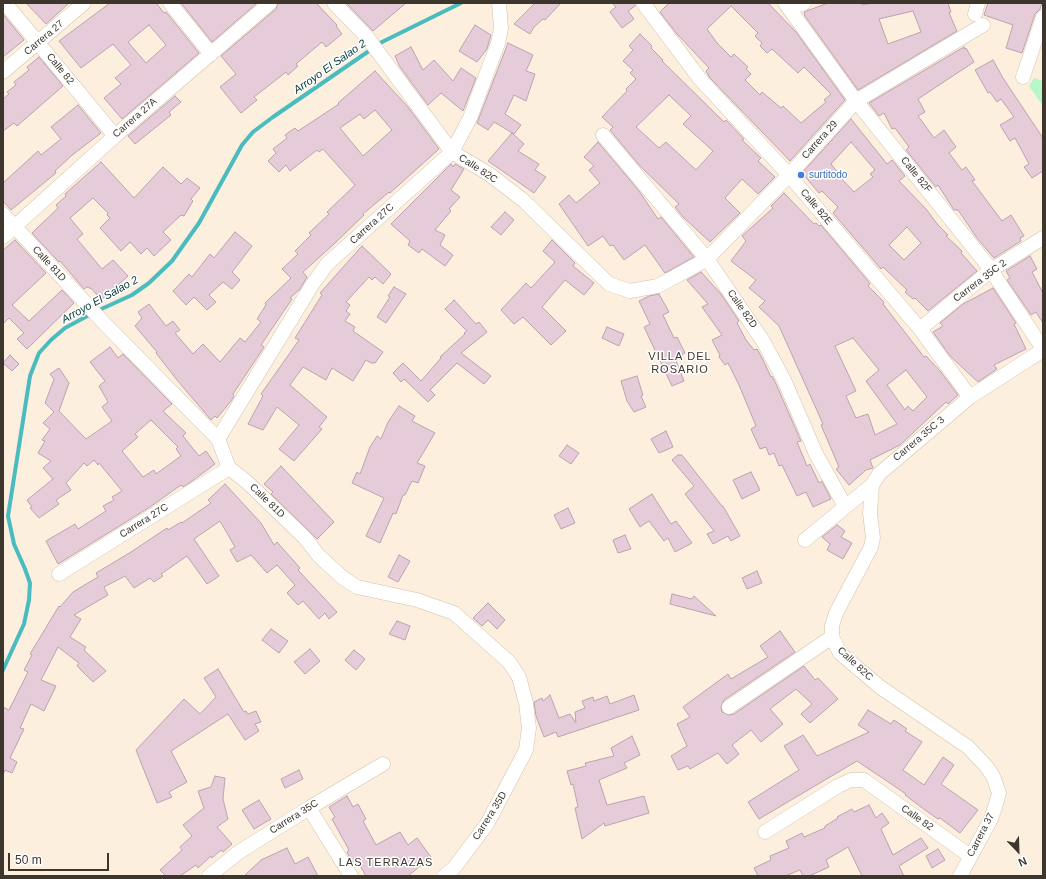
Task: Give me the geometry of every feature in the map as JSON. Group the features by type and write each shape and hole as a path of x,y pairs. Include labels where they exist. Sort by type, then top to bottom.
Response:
{"street":[{"name":"Calle 82","path":"5,3 115,136"},
{"name":"Carrera 27","path":"3,72 84,3"},
{"path":"170,3 211,54"},
{"name":"Carrera 27A","path":"3,237 115,136 270,3"},
{"name":"Calle 82C","path":"334,3 367,37 452,152 489,174 523,200 609,284 630,291"},
{"name":"Carrera 27C","path":"218,438 312,285 327,264 452,152 470,118 498,43 501,28 499,3"},
{"name":"Calle 82E","path":"643,3 700,79 789,175 920,329 970,397"},
{"path":"787,6 804,3"},
{"name":"Calle 82F","path":"787,6 856,100 992,270 1043,349"},
{"name":"Carrera 29","path":"630,291 658,286 707,259 789,175 856,100 979,14"},
{"path":"1023,77 1043,17"},
{"name":"Calle 82D","path":"603,135 707,259 763,341 784,380 816,454 845,506"},
{"name":"Calle 81D","path":"3,214 90,308 218,438 229,468 247,482 294,528 319,556 343,578 357,587 417,600 454,614 509,662 519,677 526,703 529,728 526,750"},
{"name":"Carrera 35C 2","path":"920,329 992,270 1043,238"},
{"name":"Carrera 35C 3","path":"805,540 845,506 872,486 879,474 970,397 1043,349"},
{"name":"Carrera 27C","path":"59,574 229,468"},
{"name":"Calle 82C","path":"872,486 870,498 871,547 836,613 832,626 832,637 840,653 880,687 968,747 986,766 998,786 999,793"},
{"path":"729,707 832,637"},
{"name":"Carrera 35D","path":"444,876 454,868 486,824 526,750"},
{"name":"Carrera 35C","path":"209,876 239,852 383,764"},
{"name":"Calle 82","path":"765,832 838,786 851,780 864,780 970,856"},
{"name":"Carrera 37","path":"960,876 991,819 999,793"},
{"path":"309,808 351,876"}],"green space":[{"path":"1034,78 1043,81 1043,106 1029,86"}],"building":[{"path":"26,3 69,3 46,24"},
{"path":"110,3 156,3 164,13 166,12 199,53 122,119 104,98 121,84 115,78 131,65 113,44 81,68 59,41","holes":["149,25 166,45 146,63 128,42"]},
{"path":"181,3 257,3 212,42"},
{"path":"278,3 316,3 337,25 336,26 342,34 326,47 322,42 296,64 298,66 288,75 286,72 254,97 257,100 241,113 220,87 236,74 221,56 276,9"},
{"path":"346,3 406,3 373,31"},
{"path":"535,3 561,3 545,20 543,19 534,27 530,34 514,24"},
{"path":"612,3 635,3 635,6 628,11 634,19 622,28 610,12 616,7"},
{"path":"669,3 768,3 796,32 845,100 790,161 710,78 706,71 709,68 677,34 660,12","holes":["731,6 758,33 755,36 762,43 760,46 767,53 772,49 798,73 804,67 831,94 824,100 826,102 801,123 783,106 781,108 762,92 760,95 745,80 751,74 746,69 748,67 734,54 731,57 717,43 707,29"]},
{"path":"828,3 861,3 862,5 873,3 948,3 951,12 949,13 957,31 858,90 805,16 804,12","holes":["913,11 921,32 888,44 879,19"]},
{"path":"988,3 1042,3 1040,9 1035,14 1022,53 1006,48 1013,25 984,15"},
{"path":"3,14 24,40 3,57"},
{"path":"475,25 491,35 487,49 477,62 459,51"},
{"path":"640,34 652,46 651,48 663,60 662,61 724,122 726,120 744,139 742,140 761,158 758,161 775,177 758,194 742,179 725,198 740,213 710,242 683,217 675,207 679,204 639,165 610,130 613,127 602,117 627,91 626,89 636,79 630,73 633,70 623,61 633,50 629,46","holes":["669,95 691,116 683,124 713,151 696,170 666,142 659,148 636,127"]},
{"path":"508,43 533,55 526,71 535,74 526,101 514,95 505,114 521,125 514,134 494,122 488,130 477,123"},
{"path":"411,47 423,70 434,60 453,81 461,68 476,78 463,111 441,93 428,105 400,67 395,56"},
{"path":"964,47 974,62 918,99 925,112 918,116 934,138 944,130 956,147 949,153 962,170 966,167 975,180 972,181 1002,221 1011,215 1024,236 1020,238 1021,241 994,258 977,238 958,210 954,210 938,185 936,187 906,150 909,147 895,128 892,129 884,113 879,116 869,103"},
{"path":"39,57 63,86 17,126 14,123 3,131 3,99 9,94 7,92 16,85 14,82 29,70 27,67"},
{"path":"993,60 1003,78 1043,138 1043,171 1032,178 1024,167 1029,164 1015,138 1010,141 1000,125 1014,117 1001,99 997,102 990,92 988,93 975,70"},
{"path":"375,71 408,107 439,149 390,193 389,192 363,214 364,215 303,272 307,277 300,289 290,298 292,299 261,345 264,347 233,394 234,396 231,401 217,418 215,416 211,420 177,380 156,353 157,352 135,326 142,318 138,312 149,304 166,326 173,321 180,330 175,333 193,354 203,344 220,362 240,338 245,342 261,322 257,319 266,305 265,303 291,278 282,269 298,254 295,251 311,235 309,233 329,214 327,212 355,185 323,149 319,152 317,150 290,171 286,165 279,172 268,161 276,153 273,149 287,138 285,135 295,128 298,131 339,104 338,103","holes":["375,110 392,130 363,156 340,128 360,114 364,119"]},
{"path":"175,96 181,102 169,112 171,115 135,144 128,136"},
{"path":"78,105 101,133 71,156 55,171 56,173 11,210 3,201 3,183 38,151 41,155 61,139 51,127"},
{"path":"851,119 887,164 892,160 905,176 899,181 926,209 948,235 946,236 962,251 961,253 977,271 928,311 915,298 913,299 905,292 907,290 883,267 881,269 833,213 838,207 822,191 819,193 802,173","holes":["851,142 875,170 870,174 873,177 854,192 839,176 840,175 831,164","907,227 921,243 904,260 889,245"]},
{"path":"512,133 524,144 518,151 539,164 535,170 546,177 534,193 488,161"},
{"path":"598,142 639,191 658,219 661,217 694,257 665,273 645,245 624,260 613,245 610,246 603,236 588,246 559,204 569,195 576,203 600,183 589,170 594,166 584,157"},
{"path":"101,162 134,198 163,167 181,184 187,178 200,188 191,199 193,201 184,216 181,215 163,232 171,240 154,256 147,248 141,254 130,242 121,251 100,228 110,218 107,215 108,213 93,198 70,218 83,234 77,239 102,269 113,260 128,276 101,300 92,289 87,287 84,289 60,261 59,262 32,233 58,208 56,205 66,196 65,194"},
{"path":"451,164 453,167 455,164 464,169 451,190 460,197 449,209 451,211 435,230 445,235 440,245 453,255 445,266 422,249 419,253 408,245 410,241 391,224"},
{"path":"784,193 814,224 816,223 819,226 821,225 868,281 870,284 868,286 884,302 883,304 924,357 926,356 940,371 958,395 948,404 946,402 900,445 870,460 873,468 866,470 849,485 836,469 839,467 821,425 823,424 779,326 759,307 765,301 749,288 756,280 731,261 746,241 742,236 773,208 771,206","holes":["853,338 879,370 866,381 897,424 875,435 868,414 856,418 846,396 856,391 835,346","906,370 927,397 913,411 908,406 905,410 887,385"]},
{"path":"505,212 514,220 501,235 491,227"},
{"path":"235,232 252,246 232,272 240,280 232,289 223,282 209,295 216,302 207,310 194,297 186,305 173,291 189,274 192,277 210,254 214,258"},
{"path":"15,240 46,273 12,305 29,321 62,290 74,303 27,349 17,339 24,333 9,318 3,324 3,250"},
{"path":"552,240 575,263 573,266 594,283 584,295 565,280 542,307 566,331 551,345 523,317 514,324 501,310 526,283 531,288 555,262 543,251"},
{"path":"362,246 391,274 383,284 375,277 372,280 369,277 346,302 350,305 346,311 350,314 345,321 355,327 353,331 383,352 375,363 371,363 366,360 353,381 332,368 326,380 303,367 290,385 327,417 319,427 322,429 294,461 279,449 299,425 277,407 263,430 248,424 263,396 261,394 299,340 295,338 322,295 320,293"},
{"path":"1030,256 1037,269 1032,272 1043,293 1043,323 1036,312 1031,315 1007,280 1010,278 1006,271"},
{"path":"701,272 721,294 739,321 737,323 746,340 754,350 757,349 776,384 801,441 797,442 807,466 810,464 819,483 822,481 831,499 813,507 806,492 797,496 782,465 779,466 774,453 769,455 766,447 760,449 751,429 756,426 739,385 728,363 725,365 719,357 720,355 712,340 722,335 702,307 708,304 687,280"},
{"path":"394,287 406,294 386,323 377,317 390,297 388,296"},
{"path":"993,288 1016,323 1014,324 1026,349 994,365 997,369 978,382 950,356 933,332 943,326 940,323 963,304"},
{"path":"659,294 669,312 663,315 674,338 677,337 685,353 675,358 684,381 672,386 644,327 650,324 639,301 649,296"},
{"path":"454,300 476,324 479,322 487,332 461,353 491,376 484,384 457,363 430,390 435,395 428,402 404,379 401,382 393,373 403,363 421,381 441,358 440,357 465,334 464,333 467,331 445,309"},
{"path":"607,327 624,334 619,346 602,338"},
{"path":"110,347 118,358 123,354 172,404 163,411 186,433 183,436 199,456 206,451 215,464 183,487 181,485 150,507 58,564 46,541 75,524 78,529 106,511 103,506 114,500 112,497 122,491 99,463 98,465 94,460 87,466 84,463 66,483 71,490 56,500 59,504 39,518 30,508 32,507 27,500 53,479 43,468 51,461 38,453 45,441 42,440 50,429 43,423 54,412 45,403 54,379 50,374 59,368 69,383 59,411 86,439 112,421 102,407 108,402 99,386 105,381 90,362","holes":["151,420 178,447 176,449 181,456 156,474 154,470 143,477 122,451 138,437 135,434"]},
{"path":"10,355 19,364 12,371 3,363"},
{"path":"637,376 643,395 641,396 646,407 634,412 627,401 621,381"},
{"path":"399,406 415,416 412,421 435,433 417,463 425,466 418,483 412,481 405,495 403,495 396,514 393,513 380,543 366,536 384,498 352,483 357,472 360,474 370,447 377,436 381,439 388,422"},
{"path":"666,431 673,447 659,453 651,439"},
{"path":"567,445 579,453 571,464 559,456"},
{"path":"678,455 682,455 723,506 740,536 731,541 728,536 713,544 707,534 714,531 685,494 694,486 672,460"},
{"path":"281,466 334,522 317,539 271,494 273,492 264,484"},
{"path":"751,472 760,490 742,499 733,480"},
{"path":"225,484 261,523 274,545 277,542 300,568 298,570 337,612 329,619 325,613 319,619 303,601 298,605 287,593 295,585 277,565 267,573 251,555 237,562 230,550 235,547 220,521 194,539 219,576 207,584 187,556 161,574 163,576 154,582 150,578 134,588 125,576 104,587 108,595 74,615 81,619 70,637 86,647 84,650 106,671 93,682 77,666 79,663 58,647 41,680 56,686 44,711 31,704 20,728 24,729 10,758 17,762 12,773 5,770 3,775 3,707 9,710 28,672 24,670 32,655 30,654 59,606 60,607 73,592 98,577 96,573 167,528 168,530 181,522 182,523 211,503 208,500"},
{"path":"652,494 671,524 676,521 692,543 675,552 668,538 664,541 649,521 640,527 629,509"},
{"path":"568,508 575,523 561,529 554,515"},
{"path":"837,525 845,531 841,537 852,543 843,559 827,550 830,544 822,537"},
{"path":"625,535 631,549 618,553 613,540"},
{"path":"399,555 410,561 398,582 388,577"},
{"path":"757,571 762,583 747,589 742,578"},
{"path":"672,594 692,599 694,596 716,616 670,604"},
{"path":"488,603 505,620 497,629 488,620 482,626 473,618"},
{"path":"397,621 410,626 405,640 389,634"},
{"path":"271,629 288,641 279,653 262,640"},
{"path":"780,631 795,652 724,700 721,707 722,712 729,715 734,714 804,666 815,680 818,678 838,699 810,723 801,714 812,704 796,689 770,709 783,724 761,742 751,730 732,745 739,754 727,764 718,753 690,769 688,766 678,770 671,756 687,746 677,724 690,717 683,707 728,674 731,679 768,657 760,646"},
{"path":"310,649 320,661 305,674 294,662"},
{"path":"354,650 365,659 356,670 345,660"},
{"path":"218,669 244,712 246,711 248,714 256,711 261,722 255,724 259,731 245,740 228,714 171,751 187,782 169,792 172,797 157,803 136,750 184,699 200,714 216,697 204,678"},
{"path":"550,695 559,718 570,714 576,723 575,712 585,708 582,701 593,697 594,701 607,696 610,704 634,695 639,710 558,737 556,732 544,737 536,716 534,702 542,698 543,701"},
{"path":"868,710 891,724 894,720 907,729 905,731 922,742 903,770 924,785 943,757 954,765 941,784 978,810 960,833 940,818 938,819 925,810 905,795 906,794 857,761 759,819 748,802 799,770 784,746 803,735 817,756 869,732 858,725"},
{"path":"632,736 640,755 624,763 627,768 599,780 607,805 644,796 649,813 605,826 604,823 582,839 575,808 578,807 573,784 571,785 567,771 586,766 585,763 614,756 611,748"},
{"path":"299,770 303,779 285,788 281,779"},
{"path":"215,776 225,778 223,799 228,819 217,827 232,844 223,852 221,850 212,858 211,856 198,868 196,865 180,876 166,876 160,870 182,850 180,847 192,836 183,825 204,808 198,791 211,787"},
{"path":"347,796 353,807 358,804 366,819 363,821 376,845 400,832 408,845 417,838 431,857 408,876 366,876 357,860 353,862 351,860 347,852 349,850 332,819 335,817 329,807"},
{"path":"259,800 271,819 254,829 242,810"},
{"path":"869,805 876,818 882,813 889,823 881,829 893,855 921,838 928,848 899,866 904,876 862,876 848,847 826,860 829,867 809,876 803,876 800,870 785,876 758,876 754,868 771,860 770,856 789,848 786,841 802,833 804,837 825,828 825,826 838,818 837,817 852,809 854,812"},
{"path":"287,848 295,864 308,857 318,876 244,876 261,860"},
{"path":"938,849 945,860 932,868 926,856"}],"waterway":[{"name":"Arroyo El Salao 2","path":"97,311 132,295 149,283 172,261 199,223 242,145 253,132 382,42 461,3"},
{"name":"Arroyo El Salao 2","path":"3,670 24,624 29,600 30,583 14,544 8,516 30,376 39,353 51,340 65,328 91,314"}],"place":[{"name":"surtitodo","path":"801,175"}],"district":[{"name":"VILLA DEL ROSARIO","path":"680,363"},
{"name":"LAS TERRAZAS","path":"386,863"}]}
